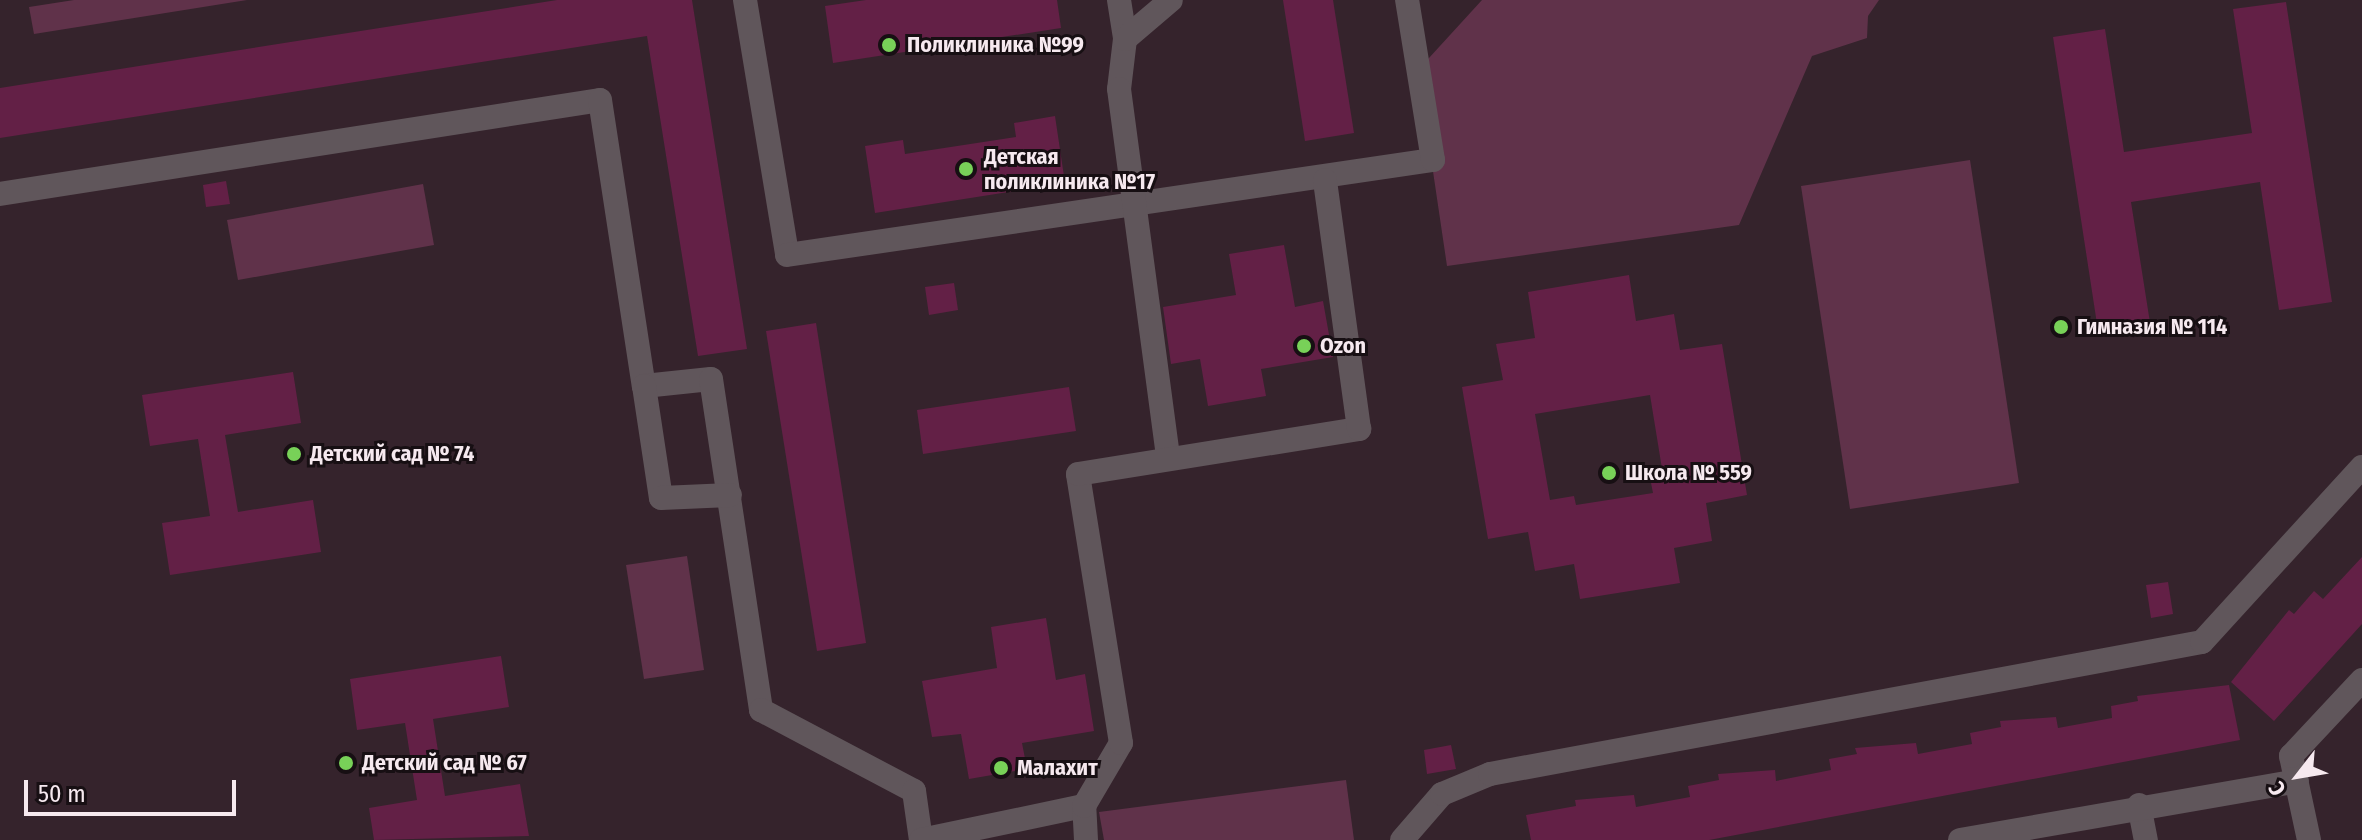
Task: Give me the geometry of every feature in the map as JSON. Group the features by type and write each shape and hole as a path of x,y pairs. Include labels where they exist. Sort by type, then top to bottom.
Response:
{"lane":[{"path":"745,0 787,255 1325,180 1433,160 1407,0"},
{"path":"1119,0 1125,39 1119,89 1168,458"},
{"path":"1125,39 1171,0"},
{"path":"0,194 600,100 661,498 730,495"},
{"path":"1086,840 1084,806 1121,743 1078,474 1359,429 1325,180"},
{"path":"644,386 711,379 761,710 914,791 921,840 1084,806"},
{"path":"1402,840 1442,794 1490,774 2202,642 2362,467"},
{"path":"2309,840 2291,756 2362,680"},
{"path":"1977,838 2139,805 2297,781"},
{"path":"2139,805 2146,840"}],"shaded area":[{"path":"74,0 247,0 34,34 29,7"},
{"path":"1482,0 1879,0 1868,16 1867,38 1812,56 1739,225 1447,266 1418,70"},
{"path":"1970,160 2019,483 1850,509 1801,186"},
{"path":"423,184 434,245 238,280 227,220"},
{"path":"687,556 704,670 644,679 626,565"},
{"path":"1346,780 1354,840 1104,840 1099,812"}],"building":[{"path":"557,0 692,0 747,349 698,356 647,36 0,138 0,88"},
{"name":"Поликлиника №99","path":"866,0 1057,0 1061,28 833,63 825,6"},
{"path":"1283,0 1333,0 1354,133 1305,141"},
{"path":"2286,2 2332,302 2279,310 2260,182 2131,202 2151,329 2099,337 2053,37 2105,29 2124,152 2252,133 2233,9"},
{"name":"Детская поликлиника №17","path":"1055,116 1065,183 875,213 865,146 903,140 905,154 1016,137 1014,123"},
{"path":"226,181 230,204 206,207 203,185"},
{"path":"1284,245 1295,307 1323,301 1333,357 1261,369 1266,396 1208,406 1200,359 1171,364 1163,307 1236,295 1229,254"},
{"path":"1629,275 1636,321 1674,314 1680,350 1722,344 1747,495 1706,503 1712,541 1674,548 1680,583 1580,599 1574,564 1535,571 1528,532 1488,539 1462,387 1503,380 1496,344 1535,338 1528,292","holes":["1650,395 1664,481 1651,483 1653,493 1576,505 1574,496 1550,500 1535,414"]},
{"path":"954,283 958,310 929,315 925,287"},
{"path":"816,323 866,643 817,651 766,331"},
{"path":"293,372 301,423 225,435 238,512 313,500 321,552 170,575 162,523 210,516 198,439 150,446 142,395"},
{"path":"1069,387 1076,431 923,454 917,410"},
{"path":"2362,557 2362,624 2274,721 2231,682 2289,610 2294,614 2314,591 2323,599"},
{"path":"2168,582 2173,614 2151,618 2146,585"},
{"path":"1046,618 1056,680 1085,674 1094,731 1022,743 1027,769 969,779 961,734 932,737 922,681 997,668 991,627"},
{"path":"501,656 509,707 433,719 445,796 520,784 529,836 374,840 369,808 417,800 405,723 357,730 350,679"},
{"path":"2229,685 2240,740 1709,840 1531,840 1526,815 1576,806 1575,800 1634,795 1636,807 1690,797 1688,786 1719,780 1718,774 1775,770 1776,781 1831,770 1829,759 1857,754 1855,748 1916,743 1918,754 1972,744 1970,733 2001,727 2000,721 2056,717 2058,728 2112,718 2111,706 2138,701 2137,696"},
{"path":"1451,745 1456,769 1427,774 1424,750"}],"place":[{"name":"Поликлиника №99","path":"889,45"},
{"name":"Детская поликлиника №17","path":"966,169"},
{"name":"Гимназия № 114","path":"2061,327"},
{"name":"Ozon","path":"1304,346"},
{"name":"Детский сад № 74","path":"294,454"},
{"name":"Школа № 559","path":"1609,473"},
{"name":"Детский сад № 67","path":"346,763"},
{"name":"Малахит","path":"1001,768"}]}
